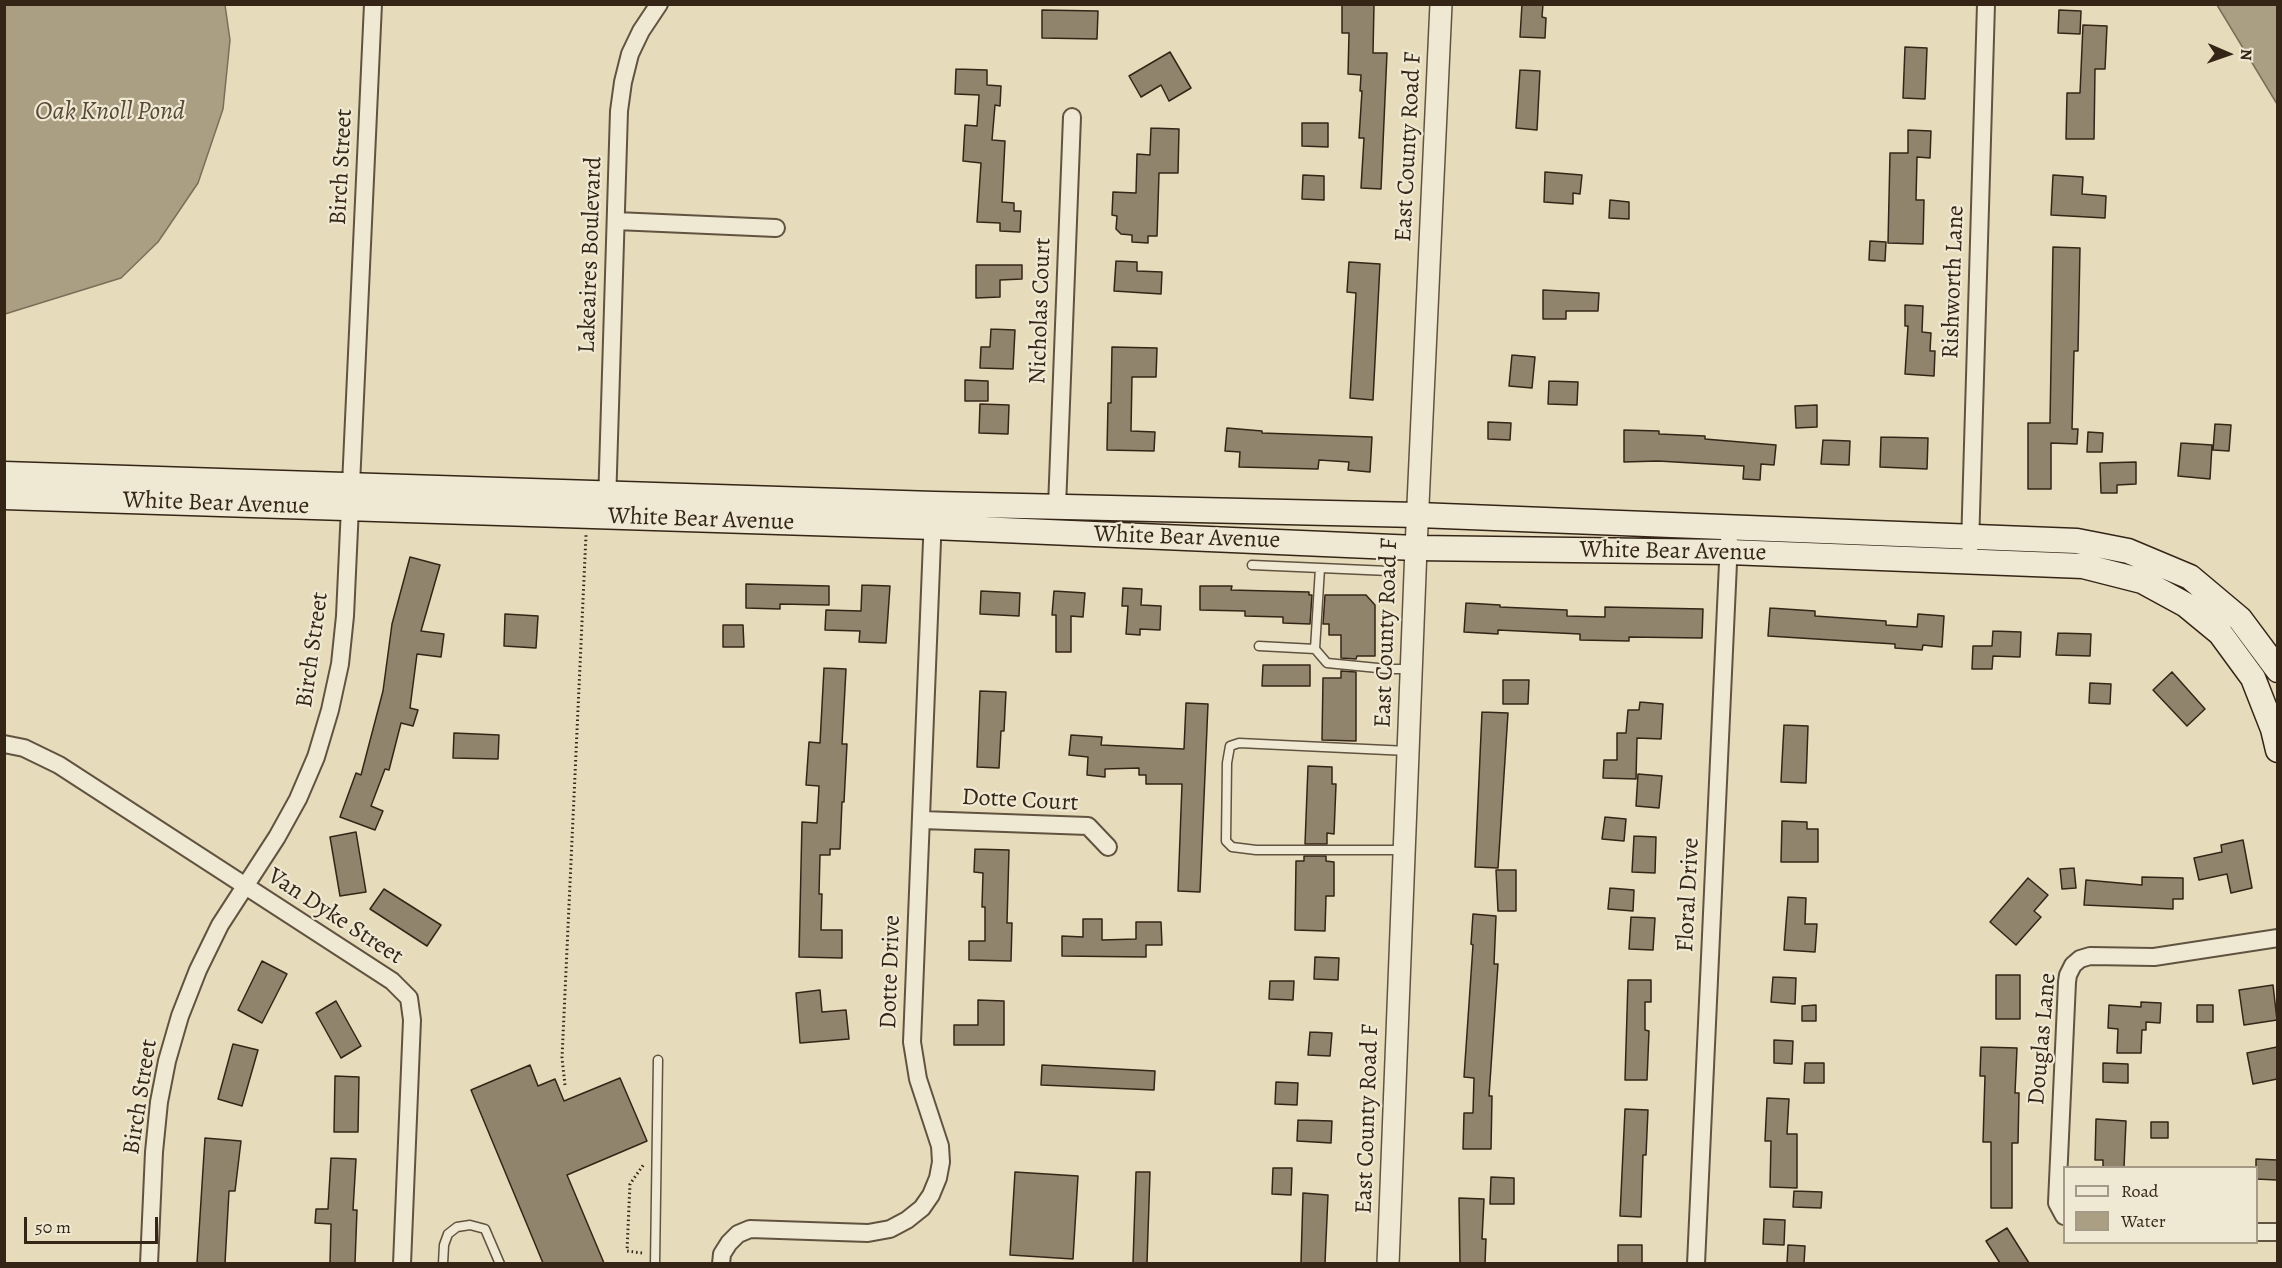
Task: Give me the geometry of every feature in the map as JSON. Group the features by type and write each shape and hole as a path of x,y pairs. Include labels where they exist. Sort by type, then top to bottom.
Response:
{"main road":[{"name":"White Bear Avenue","path":"4,474 350,496 597,517 933,515 1057,507 1418,515 1970,561 2083,566 2142,580 2187,605 2220,633 2253,678 2273,729 2277,750"},
{"name":"White Bear Avenue","path":"4,497 608,493 1416,548 1970,536 2077,541 2128,551 2190,577 2240,619 2277,670"}],"street":[{"name":"Birch Street","path":"149,1263 154,1152 159,1102 167,1061 180,1016 198,970 220,925 277,837 298,799 316,757 330,710 340,664 345,616 373,4"},
{"name":"Lakeaires Boulevard","path":"597,517 608,493 620,111 623,82 630,54 641,31 659,4"},
{"name":"East County Road F","path":"1388,1263 1416,548 1441,4"},
{"name":"Rishworth Lane","path":"1970,561 1986,4"},
{"name":"Nicholas Court","path":"1057,507 1072,117"},
{"path":"616,221 776,228"},
{"name":"Dotte Drive","path":"721,1263 722,1254 729,1243 738,1234 750,1229 868,1233 890,1229 907,1220 922,1208 938,1178 941,1162 940,1146 918,1079 912,1042 933,515"},
{"name":"Floral Drive","path":"1696,1263 1729,540"},
{"name":"Van Dyke Street","path":"4,744 24,748 59,765 392,981 409,998 412,1020 402,1263"},
{"name":"Dotte Court","path":"922,820 1088,826 1108,847"},
{"name":"Douglas Lane","path":"2063,1214 2057,1203 2068,975 2073,965 2080,958 2090,956 2154,957 2277,938"},
{"path":"2258,1232 2277,1232"}],"lane":[{"path":"1252,565 1389,572"},
{"path":"1320,568 1315,649 1327,663 1412,669"},
{"path":"1259,646 1315,649"},
{"path":"1404,850 1256,850 1232,847 1226,841 1227,763 1230,746 1239,743 1408,751"},
{"path":"655,1263 658,1060"},
{"path":"443,1263 444,1245 448,1234 457,1227 470,1225 484,1229 500,1263"}],"path":[{"path":"565,1085 562,1046 597,517"},
{"path":"641,1263 642,1252 627,1251 628,1218 630,1184 647,1159"}],"water":[{"name":"Oak Knoll Pond","path":"5,4 225,5 230,40 223,109 198,183 158,242 121,278 5,314"},
{"path":"2217,5 2277,5 2277,104"}],"building":[{"path":"1342,4 1374,4 1373,53 1387,53 1381,189 1361,188 1364,138 1359,138 1361,75 1348,74 1349,33 1342,33"},
{"path":"1522,4 1543,4 1542,17 1546,18 1545,38 1520,37"},
{"path":"1042,10 1098,11 1097,39 1042,38"},
{"path":"2059,10 2081,11 2080,34 2058,33"},
{"path":"2083,25 2107,26 2105,69 2095,69 2094,139 2066,139 2067,93 2080,93"},
{"path":"1905,47 1927,48 1925,99 1903,98"},
{"path":"1170,52 1191,88 1169,101 1161,85 1141,97 1129,76"},
{"path":"956,69 987,70 987,85 1001,86 1000,106 995,105 992,140 1005,141 1002,202 1014,203 1014,211 1021,211 1020,232 1000,231 1000,223 977,222 981,163 963,161 965,125 977,126 979,95 955,94"},
{"path":"1520,70 1540,71 1537,130 1516,128"},
{"path":"1302,123 1328,123 1328,147 1302,146"},
{"path":"1151,128 1179,129 1178,173 1159,173 1157,236 1148,236 1148,243 1132,242 1132,235 1121,234 1116,229 1117,216 1112,215 1113,192 1136,193 1137,154 1150,155"},
{"path":"1908,130 1931,131 1930,158 1917,157 1916,200 1924,200 1923,244 1888,243 1890,153 1908,153"},
{"path":"1545,172 1582,175 1580,194 1573,193 1573,204 1544,202"},
{"path":"1303,175 1324,176 1324,200 1302,199"},
{"path":"2053,175 2083,177 2082,194 2106,196 2105,218 2051,215"},
{"path":"1610,200 1629,202 1629,219 1609,218"},
{"path":"1870,241 1886,242 1885,261 1869,260"},
{"path":"2053,247 2080,248 2078,351 2074,351 2072,429 2078,429 2077,444 2051,443 2051,489 2028,489 2028,423 2050,423"},
{"path":"1116,261 1137,262 1137,271 1162,272 1161,294 1114,291"},
{"path":"1349,262 1380,264 1373,400 1350,398 1356,293 1347,292"},
{"path":"976,265 1022,265 1022,279 1000,280 1000,297 976,298"},
{"path":"1543,290 1599,293 1598,311 1566,311 1566,319 1543,319"},
{"path":"1905,305 1923,306 1922,332 1931,333 1930,351 1935,351 1934,376 1905,374 1908,326 1905,326"},
{"path":"991,329 1015,330 1013,369 980,368 981,347 990,347"},
{"path":"1112,347 1157,348 1156,377 1132,377 1131,431 1155,432 1154,451 1107,450"},
{"path":"1512,355 1535,357 1532,388 1509,386"},
{"path":"965,380 988,381 988,401 965,401"},
{"path":"1549,381 1578,382 1577,405 1548,404"},
{"path":"980,404 1009,405 1008,434 979,433"},
{"path":"1817,405 1817,427 1796,428 1795,406"},
{"path":"1488,422 1511,423 1510,440 1488,439"},
{"path":"2215,424 2231,425 2229,451 2213,450"},
{"path":"1227,428 1262,431 1262,433 1372,437 1370,472 1348,470 1349,462 1319,460 1318,469 1239,467 1240,452 1225,451"},
{"path":"1624,430 1659,431 1659,434 1705,436 1705,439 1776,445 1774,465 1761,464 1760,480 1743,479 1744,466 1658,461 1624,462"},
{"path":"2088,432 2103,433 2102,452 2087,452"},
{"path":"1881,437 1928,438 1927,469 1880,467"},
{"path":"1823,440 1850,441 1849,465 1821,464"},
{"path":"2181,443 2212,445 2210,479 2178,476"},
{"path":"2136,462 2136,484 2117,485 2117,493 2101,493 2100,463"},
{"path":"410,557 440,565 421,631 444,634 441,657 417,654 410,708 418,710 413,726 401,723 389,770 385,769 371,806 383,811 375,830 340,817 356,773 361,775 383,691 392,624"},
{"path":"746,584 829,586 829,605 780,604 780,609 746,608"},
{"path":"862,585 890,586 886,643 859,642 860,631 825,630 826,610 861,611"},
{"path":"1200,586 1232,586 1231,590 1309,592 1309,595 1312,595 1310,624 1283,623 1283,617 1245,616 1245,611 1200,610"},
{"path":"1123,588 1142,589 1141,605 1161,606 1160,630 1140,629 1140,635 1126,634 1128,606 1122,606"},
{"path":"981,591 1020,593 1019,616 980,614"},
{"path":"1054,591 1085,593 1083,617 1071,616 1071,652 1056,652 1056,615 1052,615"},
{"path":"1325,595 1366,595 1375,605 1375,656 1357,656 1356,659 1341,658 1341,635 1329,635 1329,624 1323,624"},
{"path":"1466,603 1567,610 1567,616 1605,617 1605,607 1703,609 1702,638 1629,637 1629,641 1580,640 1580,634 1498,630 1498,634 1464,632"},
{"path":"1770,608 1815,611 1815,616 1886,621 1886,625 1917,627 1918,614 1944,616 1942,647 1923,645 1922,650 1895,648 1895,644 1768,636"},
{"path":"505,614 538,616 536,648 504,646"},
{"path":"723,625 743,625 744,647 723,647"},
{"path":"1993,631 2021,632 2020,657 1993,656 1992,669 1972,669 1973,646 1992,646"},
{"path":"2058,633 2091,634 2090,656 2056,655"},
{"path":"1263,665 1310,665 1310,686 1262,686"},
{"path":"824,668 846,669 842,744 847,744 840,849 830,849 830,855 820,855 819,894 822,894 821,930 842,930 842,958 799,957 802,822 817,823 819,786 806,785 809,742 820,743"},
{"path":"1341,671 1356,672 1356,741 1322,740 1323,678 1341,678"},
{"path":"2172,672 2205,709 2187,726 2153,690"},
{"path":"1503,680 1529,680 1528,704 1503,704"},
{"path":"2090,683 2111,684 2110,704 2089,703"},
{"path":"980,691 1006,692 999,768 977,767"},
{"path":"1640,702 1663,704 1661,739 1637,738 1636,779 1603,778 1604,760 1617,760 1617,733 1626,733 1628,710 1639,710"},
{"path":"1186,703 1208,704 1200,892 1178,891 1182,784 1146,784 1146,775 1139,775 1139,768 1105,769 1105,777 1087,775 1088,757 1069,755 1071,735 1102,737 1101,745 1184,749"},
{"path":"1482,712 1508,713 1498,868 1475,867"},
{"path":"1784,725 1808,726 1806,783 1781,782"},
{"path":"454,733 499,735 498,759 453,758"},
{"path":"1308,766 1332,767 1332,784 1336,784 1334,834 1327,833 1327,844 1305,844"},
{"path":"1638,774 1662,776 1659,808 1636,806"},
{"path":"1605,817 1626,819 1624,841 1602,839"},
{"path":"1782,821 1807,822 1807,829 1818,829 1818,862 1781,862"},
{"path":"356,832 366,892 340,896 330,837"},
{"path":"1634,836 1656,837 1655,873 1632,872"},
{"path":"2243,840 2252,888 2231,893 2227,874 2199,880 2194,858 2222,852 2221,845"},
{"path":"975,849 1009,850 1007,923 1012,923 1011,961 969,960 969,941 985,941 985,907 982,907 983,873 974,872"},
{"path":"1304,856 1326,856 1326,861 1334,862 1334,896 1326,896 1325,931 1295,930 1296,861 1304,861"},
{"path":"2074,868 2076,888 2062,889 2060,869"},
{"path":"1496,870 1516,870 1516,911 1498,911"},
{"path":"2142,877 2183,878 2183,899 2173,899 2173,909 2084,905 2086,880 2142,885"},
{"path":"2028,878 2048,895 2034,911 2041,917 2016,945 1990,922"},
{"path":"1610,888 1634,890 1633,911 1608,909"},
{"path":"384,889 441,925 427,946 370,909"},
{"path":"1788,897 1806,898 1805,924 1817,924 1815,952 1784,950"},
{"path":"1473,914 1496,916 1494,964 1498,964 1489,1096 1492,1096 1491,1149 1463,1149 1464,1113 1473,1113 1474,1078 1464,1077"},
{"path":"1631,917 1655,918 1653,950 1629,949"},
{"path":"1083,919 1102,919 1102,940 1136,939 1136,922 1161,922 1162,945 1146,945 1146,957 1062,956 1062,936 1083,937"},
{"path":"1315,957 1339,958 1338,980 1314,979"},
{"path":"262,961 287,974 262,1023 238,1010"},
{"path":"1996,975 2020,975 2020,1019 1996,1019"},
{"path":"1773,977 1796,978 1795,1004 1771,1002"},
{"path":"1628,980 1651,980 1651,1002 1645,1002 1645,1030 1649,1031 1647,1080 1625,1080"},
{"path":"1270,981 1294,981 1293,1000 1269,999"},
{"path":"2273,985 2277,1020 2244,1025 2239,990"},
{"path":"820,990 822,1012 846,1010 849,1039 800,1043 796,993"},
{"path":"978,1000 1004,1001 1004,1045 954,1045 954,1025 978,1025"},
{"path":"336,1001 361,1046 341,1058 316,1013"},
{"path":"2141,1002 2161,1003 2160,1023 2146,1022 2146,1030 2142,1030 2141,1053 2117,1053 2118,1029 2108,1028 2109,1005 2141,1007"},
{"path":"1816,1005 1816,1021 1802,1021 1802,1006"},
{"path":"2197,1005 2213,1005 2213,1022 2197,1022"},
{"path":"1310,1032 1332,1033 1330,1056 1308,1055"},
{"path":"1774,1040 1793,1041 1792,1064 1774,1063"},
{"path":"233,1044 258,1050 242,1106 218,1099"},
{"path":"1981,1047 2017,1048 2015,1093 2019,1093 2018,1143 2012,1143 2012,1208 1991,1208 1991,1142 1983,1142 1985,1076 1980,1076"},
{"path":"2277,1047 2277,1079 2253,1084 2247,1053"},
{"path":"1805,1063 1824,1063 1824,1083 1804,1083"},
{"path":"2103,1063 2128,1064 2128,1083 2103,1082"},
{"path":"530,1065 538,1086 555,1079 564,1101 620,1078 647,1141 567,1175 604,1263 543,1263 471,1090"},
{"path":"1042,1065 1155,1071 1154,1090 1041,1085"},
{"path":"335,1076 359,1077 358,1132 334,1132"},
{"path":"1276,1082 1298,1083 1297,1105 1275,1104"},
{"path":"1767,1098 1789,1099 1787,1134 1797,1134 1797,1188 1770,1187 1771,1141 1765,1141"},
{"path":"1625,1109 1648,1110 1646,1155 1643,1155 1641,1217 1620,1216"},
{"path":"2096,1119 2126,1121 2124,1166 2103,1166 2103,1160 2095,1160"},
{"path":"1298,1120 1332,1121 1331,1143 1297,1141"},
{"path":"2151,1122 2168,1122 2168,1138 2151,1138"},
{"path":"205,1138 241,1141 235,1191 229,1191 225,1263 197,1263"},
{"path":"331,1158 356,1159 353,1210 357,1210 355,1263 330,1263 331,1224 315,1223 316,1209 328,1209"},
{"path":"2256,1159 2277,1160 2277,1180 2258,1179 2258,1166 2256,1166"},
{"path":"1273,1168 1292,1168 1291,1195 1272,1194"},
{"path":"1015,1172 1078,1176 1073,1259 1010,1255"},
{"path":"1136,1172 1150,1172 1147,1263 1133,1263"},
{"path":"1491,1177 1514,1178 1514,1204 1490,1204"},
{"path":"1794,1191 1822,1192 1821,1208 1793,1207"},
{"path":"1303,1193 1328,1195 1325,1263 1301,1263"},
{"path":"1459,1198 1484,1199 1482,1239 1486,1239 1485,1263 1460,1263"},
{"path":"1764,1219 1785,1220 1784,1245 1763,1244"},
{"path":"2007,1228 2029,1263 2000,1263 1986,1241"},
{"path":"1618,1245 1642,1245 1642,1263 1618,1263"},
{"path":"1788,1245 1805,1246 1804,1263 1787,1263"}]}
